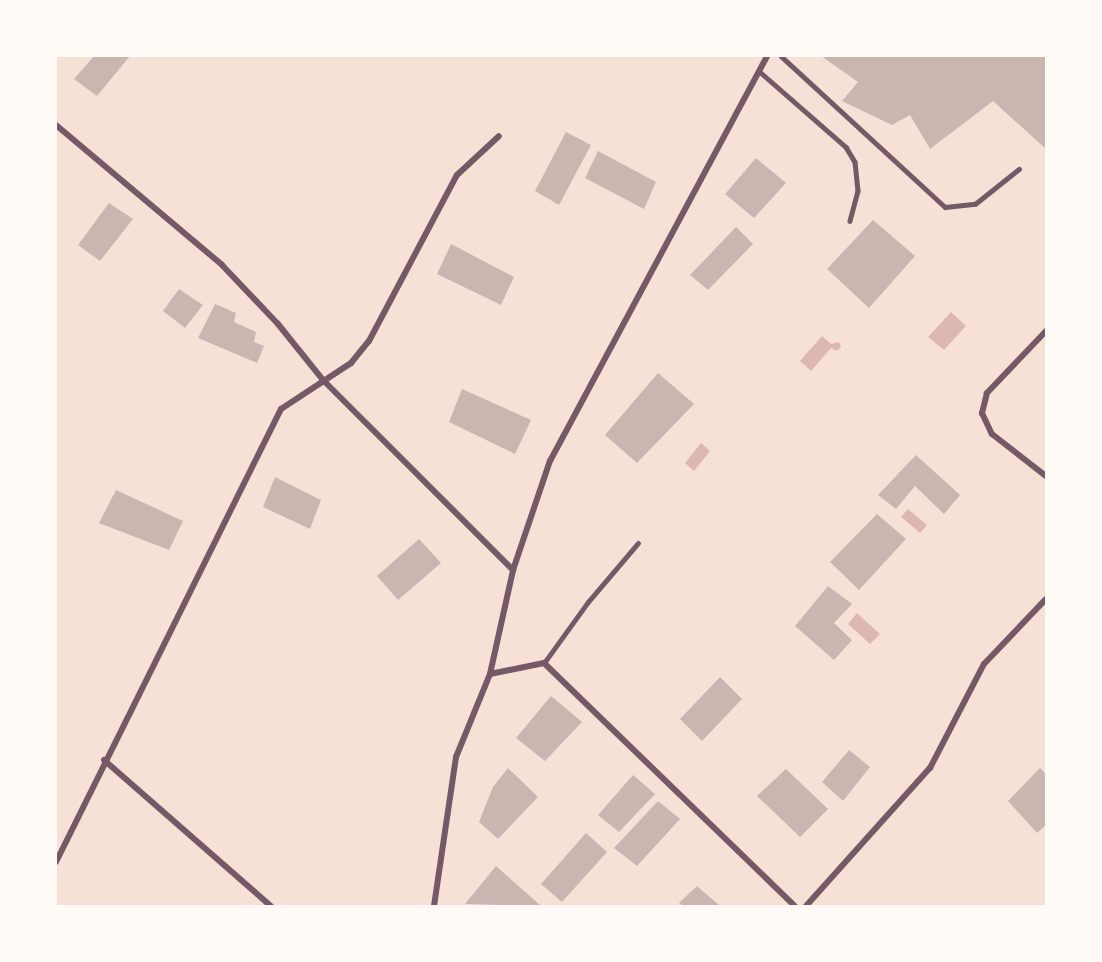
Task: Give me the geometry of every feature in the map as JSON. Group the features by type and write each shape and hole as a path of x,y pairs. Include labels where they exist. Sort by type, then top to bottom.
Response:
{"street":[{"path":"434,906 456,758 490,674 513,570 550,461 767,56"},
{"path":"56,125 222,265 278,324 323,380 513,570"},
{"path":"56,862 104,760 281,409 351,363 369,341 457,175 499,136"},
{"path":"1047,331 987,393 982,413 992,434 1047,476"},
{"path":"806,906 930,768 984,664 1047,599"},
{"path":"490,674 544,663 795,906"},
{"path":"104,760 271,906"}],"lane":[{"path":"780,56 945,207 975,204 1019,169"},
{"path":"759,71 846,147 855,162 858,191 850,221"},
{"path":"544,663 588,602 638,543"}],"shaded area":[{"path":"951,312 966,326 944,350 928,337"},
{"path":"822,336 831,344 839,342 841,347 837,351 831,348 811,371 800,361"},
{"path":"701,443 710,451 694,471 685,463"},
{"path":"908,509 927,525 920,533 901,517"},
{"path":"857,613 880,634 870,644 848,624"}],"building":[{"path":"94,56 130,56 97,96 74,79"},
{"path":"821,56 1046,56 1046,149 993,101 930,149 910,115 892,125 842,101 858,82"},
{"path":"566,132 591,145 559,205 535,191"},
{"path":"598,151 656,182 644,209 585,178"},
{"path":"756,158 786,183 754,218 725,194"},
{"path":"109,203 133,219 100,261 78,245"},
{"path":"873,220 915,256 869,308 827,269"},
{"path":"736,227 753,244 708,290 690,275"},
{"path":"451,244 514,277 501,305 437,274"},
{"path":"179,289 203,305 185,328 163,311"},
{"path":"215,304 236,313 234,322 256,332 254,342 264,346 257,363 198,338"},
{"path":"658,373 694,404 637,463 605,435"},
{"path":"462,389 531,420 515,454 449,422"},
{"path":"916,455 960,495 944,514 915,486 896,509 878,495"},
{"path":"275,477 321,500 310,529 263,507"},
{"path":"116,490 183,521 169,550 99,523"},
{"path":"877,514 906,539 859,590 830,562"},
{"path":"419,539 441,563 398,600 377,576"},
{"path":"828,586 852,604 834,623 852,640 834,660 795,626"},
{"path":"720,677 742,699 702,741 680,719"},
{"path":"551,696 582,722 545,761 516,738"},
{"path":"849,750 870,767 843,801 822,782"},
{"path":"508,768 538,797 498,839 479,822 493,787"},
{"path":"1040,768 1046,774 1046,825 1037,833 1008,801"},
{"path":"786,769 828,809 800,837 757,796"},
{"path":"633,775 655,794 619,832 598,815"},
{"path":"658,801 680,819 637,866 614,848"},
{"path":"586,833 607,852 562,902 541,884"},
{"path":"496,866 541,906 465,904"},
{"path":"697,886 720,906 683,906 679,903"}]}
